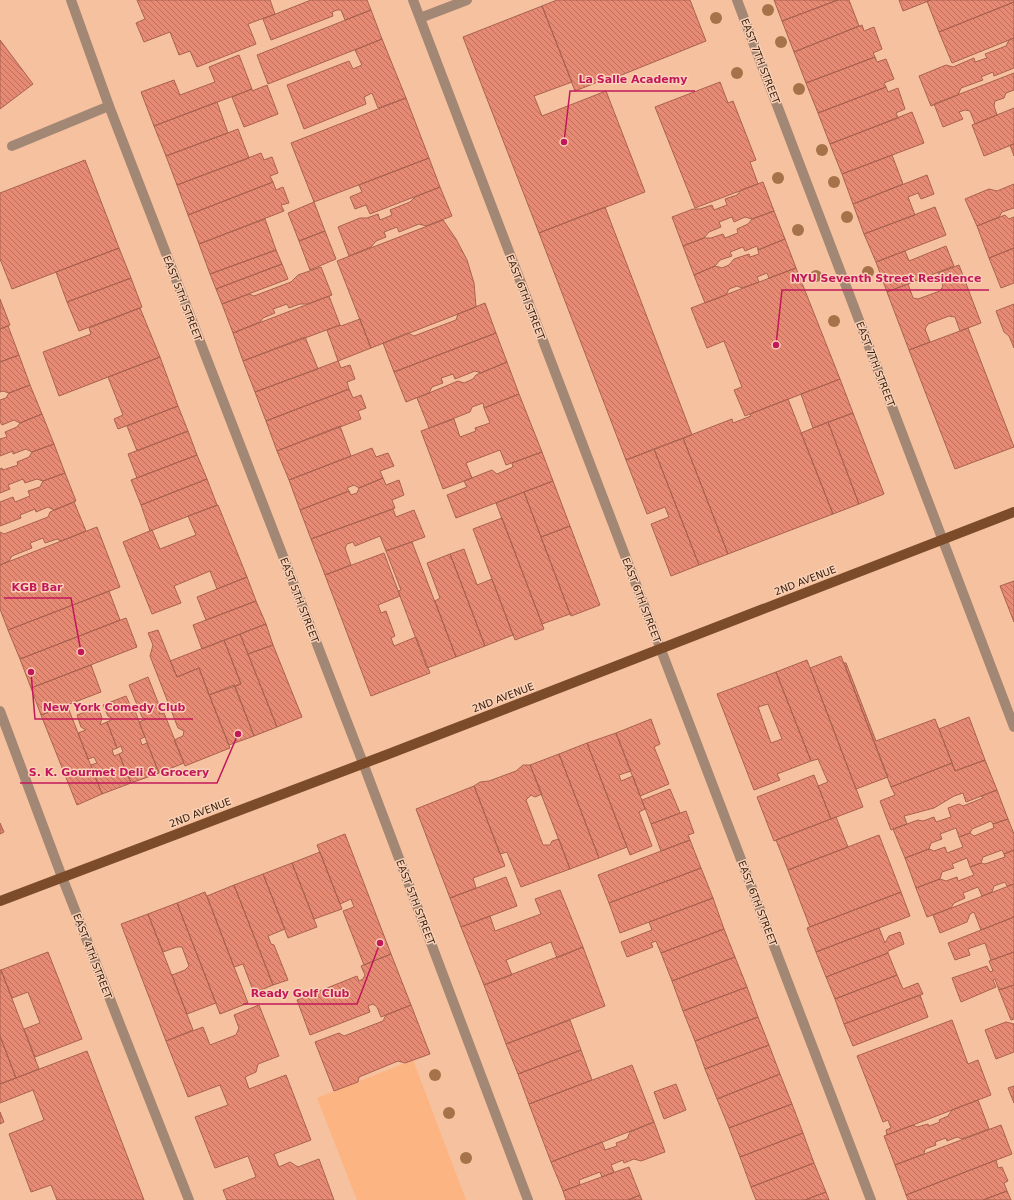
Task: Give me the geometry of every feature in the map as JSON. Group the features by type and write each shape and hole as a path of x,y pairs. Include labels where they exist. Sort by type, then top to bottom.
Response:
{"main road":[{"name":"2ND AVENUE","path":"0,901 661,649 1014,512"}],"street":[{"name":"EAST 5TH STREET","path":"71,0 109,106 363,763 528,1200"},
{"name":"EAST 6TH STREET","path":"413,0 871,1200"},
{"path":"420,18 467,0"},
{"name":"EAST 7TH STREET","path":"737,0 1014,727"},
{"path":"12,146 109,106"},
{"name":"EAST 4TH STREET","path":"0,711 62,877 189,1200"}],"shaded area":[{"path":"413,1060 466,1200 357,1200 317,1098"}],"building":[{"path":"137,0 270,0 275,14 248,24 256,44 197,67 190,51 179,55 170,32 144,42 136,23 145,19"},
{"path":"311,0 367,0 371,10 345,20 341,10 337,10 332,12 333,16 271,40 263,19"},
{"path":"557,0 690,0 706,41 619,76 618,74 575,91 542,6"},
{"path":"774,0 838,0 782,21"},
{"path":"838,0 849,0 859,26 794,52 782,21"},
{"path":"899,0 931,0 903,11"},
{"path":"1014,0 1014,2 939,32 927,1"},
{"path":"1014,2 1014,38 952,63 939,32"},
{"path":"542,6 572,82 534,96 542,116 606,91 645,192 539,233 463,37"},
{"path":"371,10 382,39 268,84 257,55"},
{"path":"862,25 864,31 874,27 882,49 873,53 875,57 806,83 794,52"},
{"path":"1014,38 1014,68 994,76 993,72 981,77 983,80 961,88 958,95 931,106 919,76 946,65 953,67 974,58 975,62 987,58 985,54 1006,46 1009,40"},
{"path":"382,39 406,98 378,108 372,93 364,97 366,104 304,129 287,85 349,61 353,69 362,65 355,50"},
{"path":"0,40 33,84 0,109"},
{"path":"239,55 252,89 154,126 141,92 174,80 180,95 215,82 209,67"},
{"path":"875,57 877,62 886,59 894,79 884,83 886,87 818,113 806,83"},
{"path":"1014,73 1014,90 1006,93 1004,98 995,101 994,106 997,115 975,124 970,111 965,110 959,112 963,119 943,127 934,104"},
{"path":"720,82 728,103 733,101 756,160 750,162 758,184 695,208 655,107"},
{"path":"267,85 278,114 244,127 232,97"},
{"path":"886,87 888,92 898,88 905,109 896,113 898,118 830,144 818,113"},
{"path":"406,98 429,158 314,202 291,143"},
{"path":"217,102 228,133 166,156 154,126"},
{"path":"1014,108 1014,144 984,156 972,125"},
{"path":"912,112 924,143 842,174 830,144"},
{"path":"238,129 249,158 177,185 166,156"},
{"path":"1014,144 1014,156 1010,145"},
{"path":"261,153 264,160 272,157 278,173 270,176 273,182 188,215 177,185"},
{"path":"892,155 903,184 853,204 842,174"},
{"path":"429,158 440,187 370,214 366,205 355,209 350,197 362,192 359,185"},
{"path":"85,160 119,248 12,289 0,259 0,193"},
{"path":"927,175 934,194 921,199 918,193 908,197 915,215 864,234 853,204"},
{"path":"273,182 276,190 283,187 289,203 281,205 284,211 199,244 188,215"},
{"path":"763,182 774,211 752,219 745,217 734,222 732,217 719,222 721,227 709,232 704,238 683,246 672,217 693,209 700,209 712,205 714,210 727,205 725,199 737,195 741,190"},
{"path":"1014,184 1014,208 1002,212 999,217 977,226 965,199 989,189 997,191"},
{"path":"440,187 452,216 426,226 419,224 399,232 397,227 384,232 386,237 376,241 371,247 349,256 338,227 360,218 367,218 378,214 380,220 392,215 390,210 410,202 415,197"},
{"path":"314,202 325,231 299,241 288,213"},
{"path":"605,207 692,435 626,460 539,233"},
{"path":"935,207 946,235 876,262 864,234"},
{"path":"774,211 785,239 758,250 757,246 745,251 743,247 730,252 732,256 720,260 715,266 694,275 683,246 704,238 711,238 723,234 725,238 738,233 737,229 748,224 752,219"},
{"path":"1005,215 1009,219 1014,217 1014,248 989,258 977,226"},
{"path":"265,219 276,250 210,274 199,244"},
{"path":"443,220 456,239 467,260 474,283 476,307 371,348 337,261"},
{"path":"325,231 336,259 310,270 299,241"},
{"path":"785,239 796,268 769,278 767,273 757,277 759,282 742,288 737,286 729,289 726,295 705,303 694,275 715,266 722,268 729,265 734,259 749,254 750,257 759,254 758,250"},
{"path":"946,246 954,266 887,292 876,262 905,251 909,261"},
{"path":"119,248 131,278 67,302 56,272"},
{"path":"1014,248 1014,283 1001,288 989,258"},
{"path":"276,250 282,264 216,289 210,274"},
{"path":"282,264 288,279 222,304 216,289"},
{"path":"959,265 981,323 960,331 955,317 949,316 928,324 925,329 930,342 909,350 887,292 908,284 913,298 918,299 940,291 943,286 938,273"},
{"path":"321,267 332,295 308,304 300,304 289,308 287,304 273,309 275,313 263,318 260,322 233,333 222,304 249,294 254,296 291,282 298,275"},
{"path":"796,268 840,379 745,416 734,390 742,387 724,341 707,348 691,308"},
{"path":"131,278 142,307 79,331 67,302"},
{"path":"329,296 340,325 243,361 233,333"},
{"path":"0,299 10,325 0,329"},
{"path":"485,303 496,333 394,372 383,343 408,333 414,336 456,320 458,314"},
{"path":"1014,304 1014,348 1009,336 1004,332 996,311"},
{"path":"140,308 160,357 59,396 43,352 91,334 89,328"},
{"path":"360,319 371,348 338,361 327,330"},
{"path":"8,326 19,355 0,362 0,329"},
{"path":"968,328 1014,447 955,469 909,350"},
{"path":"496,333 507,362 481,373 475,371 455,379 453,374 441,378 443,383 432,387 429,393 406,402 394,372"},
{"path":"305,337 318,369 255,392 243,361"},
{"path":"19,355 30,385 9,393 3,391 0,392 0,362"},
{"path":"160,357 178,406 118,429 114,419 123,415 108,377"},
{"path":"338,361 341,368 350,365 355,379 347,382 349,389 266,421 255,392"},
{"path":"507,362 519,394 484,408 483,403 472,407 470,412 429,428 417,398 458,381 464,383 473,379 476,375"},
{"path":"840,379 853,413 813,428 801,394"},
{"path":"30,385 42,414 20,423 14,420 2,425 0,422 0,400 6,398 9,393"},
{"path":"349,389 353,398 361,395 366,408 358,411 361,419 277,451 266,421"},
{"path":"519,394 542,452 506,465 500,450 466,463 472,478 443,489 421,431 454,419 460,437 476,431 475,428 490,423 484,408"},
{"path":"788,399 833,514 728,554 683,438 732,419 733,423 751,416 750,414"},
{"path":"178,406 188,431 137,451 127,426"},
{"path":"853,413 884,494 859,504 828,422"},
{"path":"42,414 54,444 32,452 26,449 13,454 13,451 0,456 0,439 7,437 5,432 17,427 20,423"},
{"path":"828,422 859,504 833,514 801,433"},
{"path":"340,426 351,456 289,480 277,451"},
{"path":"188,431 197,455 137,478 128,454"},
{"path":"683,438 728,554 699,565 654,449"},
{"path":"54,444 65,473 43,481 37,479 25,483 23,479 8,485 10,489 0,493 0,469 2,468 3,470 18,465 17,462 29,457 32,452"},
{"path":"372,448 376,457 388,453 394,466 380,471 383,478 359,488 354,485 347,488 349,491 300,510 289,480"},
{"path":"654,449 699,565 671,576 651,524 669,517 665,507 647,514 626,460"},
{"path":"542,452 553,481 456,518 447,495 467,487 464,481 492,470 497,474 513,467 512,463"},
{"path":"197,455 207,479 141,505 131,480"},
{"path":"65,473 76,501 54,510 48,507 36,512 35,509 20,515 21,518 0,526 0,502 13,497 15,502 30,496 28,491 40,487 43,481"},
{"path":"383,478 386,485 399,480 404,495 392,500 395,508 311,539 300,510 349,491 351,495 357,493 359,488"},
{"path":"207,479 217,505 150,531 141,505"},
{"path":"553,481 570,526 541,537 524,492"},
{"path":"524,492 570,614 542,624 496,503"},
{"path":"74,502 86,531 61,541 57,539 45,543 43,538 30,543 32,548 12,556 9,561 0,565 0,532 4,534 48,517 50,512"},
{"path":"218,505 247,577 217,589 210,571 174,586 181,603 152,614 123,542 152,530 160,549 196,535 188,516"},
{"path":"393,509 396,517 414,510 425,537 386,551 380,536 355,546 353,542 347,544 345,548 351,565 325,575 311,539"},
{"path":"502,518 544,629 515,640 473,529"},
{"path":"570,526 600,605 571,616 541,537"},
{"path":"97,527 120,587 8,630 0,609 0,565"},
{"path":"412,542 456,657 427,668 398,591 401,590 386,551"},
{"path":"464,549 477,585 492,579 513,635 485,646 450,554"},
{"path":"384,553 400,596 378,605 381,613 386,611 395,636 391,638 394,646 416,637 430,673 371,696 325,575"},
{"path":"450,554 485,646 456,657 435,601 440,598 427,563"},
{"path":"247,577 256,601 206,620 197,597"},
{"path":"1014,581 1014,622 1000,586"},
{"path":"109,591 120,620 20,659 8,630"},
{"path":"256,601 266,624 202,649 193,625"},
{"path":"126,618 137,647 31,688 20,659"},
{"path":"266,624 273,645 248,654 240,634"},
{"path":"158,630 177,677 199,668 230,748 185,766 174,740 183,736 184,731 178,728 150,656 153,645 148,633"},
{"path":"240,634 277,727 254,736 235,686 241,684 224,640"},
{"path":"224,640 241,684 209,695 199,668 177,677 170,661"},
{"path":"273,645 302,717 277,727 248,654"},
{"path":"841,656 888,777 856,789 810,668"},
{"path":"807,660 863,807 831,819 818,786 828,782 818,759 811,761 776,672"},
{"path":"844,663 846,663 876,741 935,719 952,763 891,787"},
{"path":"91,665 101,692 41,715 31,688"},
{"path":"776,672 811,761 777,774 780,780 754,790 717,694","holes":["768,704 782,739 771,743 758,707"]},
{"path":"148,677 161,710 159,714 164,713 184,763 159,773 139,722 146,719 142,717 129,685"},
{"path":"234,685 254,736 229,745 209,695"},
{"path":"126,696 131,707 130,713 135,711 145,737 140,739 142,745 147,743 159,773 131,783 119,754 123,752 121,746 117,748 107,722 113,719 108,716 103,705"},
{"path":"67,705 102,794 77,805 41,715"},
{"path":"98,707 102,718 100,725 107,722 117,748 112,750 114,756 119,754 131,783 102,794 91,765 97,763 94,757 88,759 78,733 86,730 81,727 77,715"},
{"path":"969,717 985,760 955,771 939,729"},
{"path":"651,719 660,744 654,747 669,784 640,796 616,733"},
{"path":"616,733 631,771 619,775 621,781 633,776 645,809 639,812 652,846 630,855 587,743"},
{"path":"587,743 627,847 599,858 559,754"},
{"path":"559,754 599,858 570,869 530,765"},
{"path":"985,760 997,790 966,802 963,793 954,796 934,808 904,816 907,824 891,830 880,801 895,795 891,787 952,763 955,771"},
{"path":"523,765 530,765 542,794 535,797 531,795 526,800 543,845 550,845 552,841 559,839 570,869 521,887 507,852 500,854 474,786 480,782 489,781 516,771"},
{"path":"814,775 831,819 774,841 757,797"},
{"path":"474,786 505,866 473,878 476,888 450,898 416,809"},
{"path":"670,789 680,813 651,824 642,800"},
{"path":"997,790 1008,819 993,824 991,821 972,829 970,833 959,837 956,828 940,834 942,839 931,843 929,849 905,858 893,829 918,820 923,821 934,817 936,822 951,817 948,808 959,804 963,806 983,798 981,796"},
{"path":"686,811 694,833 688,835 690,840 661,851 651,824"},
{"path":"836,817 848,847 788,870 776,840"},
{"path":"1008,819 1014,834 1014,850 1004,854 1002,850 983,857 981,863 970,867 967,858 952,864 954,868 942,872 940,879 916,888 905,858 929,849 934,851 945,847 947,853 963,847 959,837 970,833 974,836 994,828 993,824"},
{"path":"0,823 4,832 0,834"},
{"path":"345,834 391,954 364,965 343,911 354,907 351,899 340,904 317,845"},
{"path":"879,835 901,892 810,927 788,870"},
{"path":"690,840 701,868 609,903 598,875"},
{"path":"1014,850 1014,884 1007,886 1005,882 994,886 992,892 982,896 978,887 963,893 965,898 954,903 951,908 927,917 916,888 940,879 946,881 957,877 958,881 974,875 970,867 981,863 985,864 1005,857 1004,854"},
{"path":"320,852 342,909 314,919 292,863"},
{"path":"292,863 317,927 288,938 263,874"},
{"path":"701,868 713,898 620,933 609,903"},
{"path":"263,874 285,929 268,936 271,944 274,945 288,980 273,985 234,885"},
{"path":"506,877 517,906 461,927 450,898"},
{"path":"1014,884 1014,917 981,930 974,912 970,914 967,922 940,933 933,915"},
{"path":"234,885 273,985 254,993 243,964 234,967 207,896"},
{"path":"560,890 583,947 557,958 551,942 506,960 512,975 484,985 461,927 490,916 495,931 541,914 535,899"},
{"path":"205,892 248,1003 220,1014 177,903"},
{"path":"901,892 910,916 816,952 807,928"},
{"path":"713,898 724,929 661,953 656,941 651,943 653,947 627,957 621,942 652,930 649,922"},
{"path":"177,903 216,1003 187,1014 172,975 185,970 189,966 182,947 177,947 163,952 148,914"},
{"path":"148,914 193,1030 166,1041 121,924"},
{"path":"1014,917 1014,952 991,960 985,943 968,949 970,955 955,960 948,943"},
{"path":"879,928 885,943 889,936 900,932 904,944 888,951 888,953 826,977 816,952"},
{"path":"724,929 735,957 672,981 661,953"},
{"path":"583,947 605,1006 506,1044 484,985"},
{"path":"48,952 82,1039 35,1057 24,1029 40,1023 28,992 12,998 1,970"},
{"path":"1014,952 1014,985 999,990 995,979 993,980 996,987 961,1002 952,978 987,966 990,972 993,971 989,961"},
{"path":"888,953 897,975 835,999 826,977"},
{"path":"391,954 411,1005 381,1017 377,1007 373,1004 368,1006 370,1012 310,1035 297,1000 357,976 359,981 363,979 365,975 361,966"},
{"path":"735,957 747,987 683,1011 672,981"},
{"path":"0,970 39,1069 16,1078 0,1036"},
{"path":"897,975 903,989 918,983 923,994 844,1024 835,999"},
{"path":"1014,985 1014,1019 1011,1020 999,990"},
{"path":"747,987 758,1017 695,1041 683,1011"},
{"path":"920,995 928,1017 853,1046 844,1024"},
{"path":"259,1005 279,1056 258,1064 256,1072 245,1077 249,1089 286,1075 311,1140 274,1154 279,1167 290,1162 298,1167 319,1159 334,1200 227,1200 223,1190 256,1177 248,1156 215,1168 195,1117 228,1105 220,1085 188,1097 166,1041 203,1027 210,1045 236,1035 239,1028 234,1015"},
{"path":"411,1005 430,1054 405,1063 398,1061 359,1077 358,1082 334,1091 315,1042 339,1033 344,1036 383,1021 386,1015"},
{"path":"758,1017 769,1045 705,1069 695,1041"},
{"path":"570,1020 581,1050 518,1074 506,1044"},
{"path":"952,1020 968,1064 978,1060 991,1095 887,1135 886,1130 891,1128 888,1120 883,1122 857,1056"},
{"path":"1006,1022 1014,1024 1014,1052 996,1059 985,1030"},
{"path":"0,1036 16,1078 0,1084"},
{"path":"769,1045 780,1074 717,1099 705,1069"},
{"path":"581,1050 592,1080 529,1104 518,1074"},
{"path":"87,1051 144,1200 57,1200 51,1185 31,1192 9,1134 44,1120 33,1090 0,1103 0,1084"},
{"path":"632,1065 654,1122 551,1162 529,1104"},
{"path":"780,1074 792,1104 729,1128 717,1099"},
{"path":"676,1084 686,1110 664,1119 654,1092"},
{"path":"1014,1086 1014,1103 1008,1088"},
{"path":"978,1100 989,1129 962,1139 957,1137 947,1141 946,1138 935,1142 936,1145 925,1149 924,1154 895,1165 884,1136 913,1125 917,1127 928,1124 929,1126 940,1122 939,1120 948,1116 952,1110"},
{"path":"792,1104 803,1133 740,1157 729,1128"},
{"path":"0,1112 4,1122 0,1124"},
{"path":"654,1122 665,1152 641,1161 634,1159 624,1163 623,1160 611,1165 614,1172 602,1177 600,1172 579,1180 580,1185 563,1191 551,1162 602,1142 605,1150 617,1146 616,1143 627,1139 630,1132"},
{"path":"1001,1125 1012,1154 906,1195 895,1165"},
{"path":"803,1133 814,1163 751,1187 740,1157"},
{"path":"996,1160 998,1168 1002,1167 1008,1181 1004,1183 1007,1191 983,1200 908,1200 906,1195"},
{"path":"814,1163 826,1192 805,1200 756,1200 751,1187"},
{"path":"629,1167 640,1195 628,1200 566,1200 563,1191"},
{"path":"1007,1191 1011,1200 983,1200"},
{"path":"826,1192 829,1200 805,1200"},
{"path":"640,1195 642,1200 628,1200"}],"place":[{"name":"La Salle Academy","path":"564,142"},
{"name":"NYU Seventh Street Residence","path":"776,345"},
{"name":"KGB Bar","path":"81,652"},
{"name":"New York Comedy Club","path":"31,672"},
{"name":"S. K. Gourmet Deli & Grocery","path":"238,734"},
{"name":"Ready Golf Club","path":"380,943"}]}
